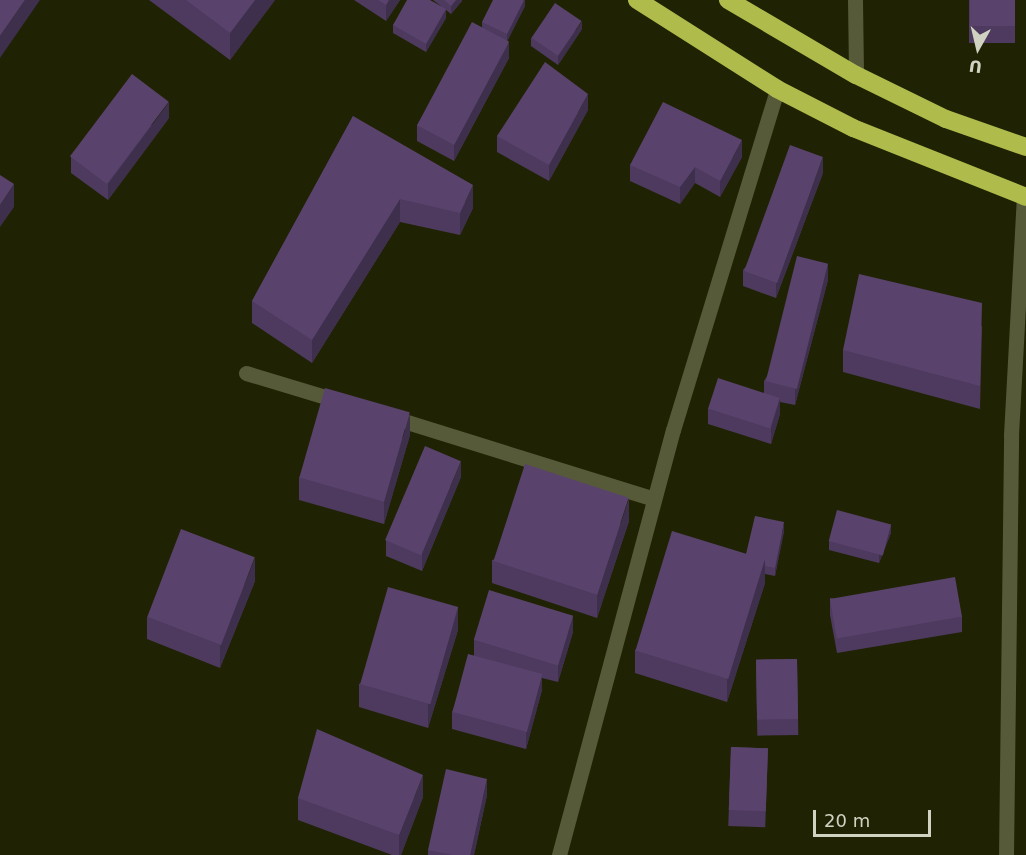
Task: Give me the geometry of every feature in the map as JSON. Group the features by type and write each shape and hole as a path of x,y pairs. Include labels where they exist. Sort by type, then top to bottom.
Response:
{"highway":[{"path":"637,0 777,89 922,159 1025,197"},
{"path":"728,0 856,75 946,119 1026,147"}],"street":[{"path":"855,0 856,75"},
{"path":"559,855 654,499 777,89"},
{"path":"1006,855 1010,471 1025,197"},
{"path":"246,373 654,499"}],"building":[{"path":"0,0 25,0 0,36"},
{"path":"186,0 255,0 230,33"},
{"path":"378,0 389,0 386,5"},
{"path":"407,0 430,0 446,9 426,44 393,25"},
{"path":"444,0 456,0 451,6"},
{"path":"493,0 524,0 507,34 482,22"},
{"path":"970,0 1015,0 1015,26 970,26"},
{"path":"555,3 582,21 558,56 532,38"},
{"path":"472,22 509,42 454,145 417,125"},
{"path":"545,62 588,94 549,165 497,136"},
{"path":"132,74 169,102 107,184 70,156"},
{"path":"663,102 742,140 720,181 695,167 680,187 630,165"},
{"path":"353,116 473,185 460,213 400,199 312,340 252,301"},
{"path":"790,145 823,157 777,283 744,271"},
{"path":"0,175 14,184 0,205"},
{"path":"797,256 828,264 797,389 766,381"},
{"path":"859,274 982,303 980,386 843,350"},
{"path":"718,378 780,398 770,429 708,408"},
{"path":"325,388 410,412 384,502 299,477"},
{"path":"425,446 461,461 421,555 385,540"},
{"path":"525,464 629,498 597,595 493,561"},
{"path":"837,510 891,524 883,555 829,541"},
{"path":"755,516 784,522 775,568 765,566 765,560 746,554"},
{"path":"181,529 255,557 221,645 147,617"},
{"path":"672,531 765,559 728,679 635,651"},
{"path":"955,577 962,616 837,638 830,599"},
{"path":"388,587 458,607 430,704 360,684"},
{"path":"489,590 573,616 558,665 474,640"},
{"path":"468,654 542,674 527,732 452,712"},
{"path":"797,659 798,719 757,720 756,660"},
{"path":"317,729 423,775 399,835 298,798"},
{"path":"731,747 768,748 766,811 729,810"},
{"path":"446,769 487,779 470,855 453,855 428,850"}]}
